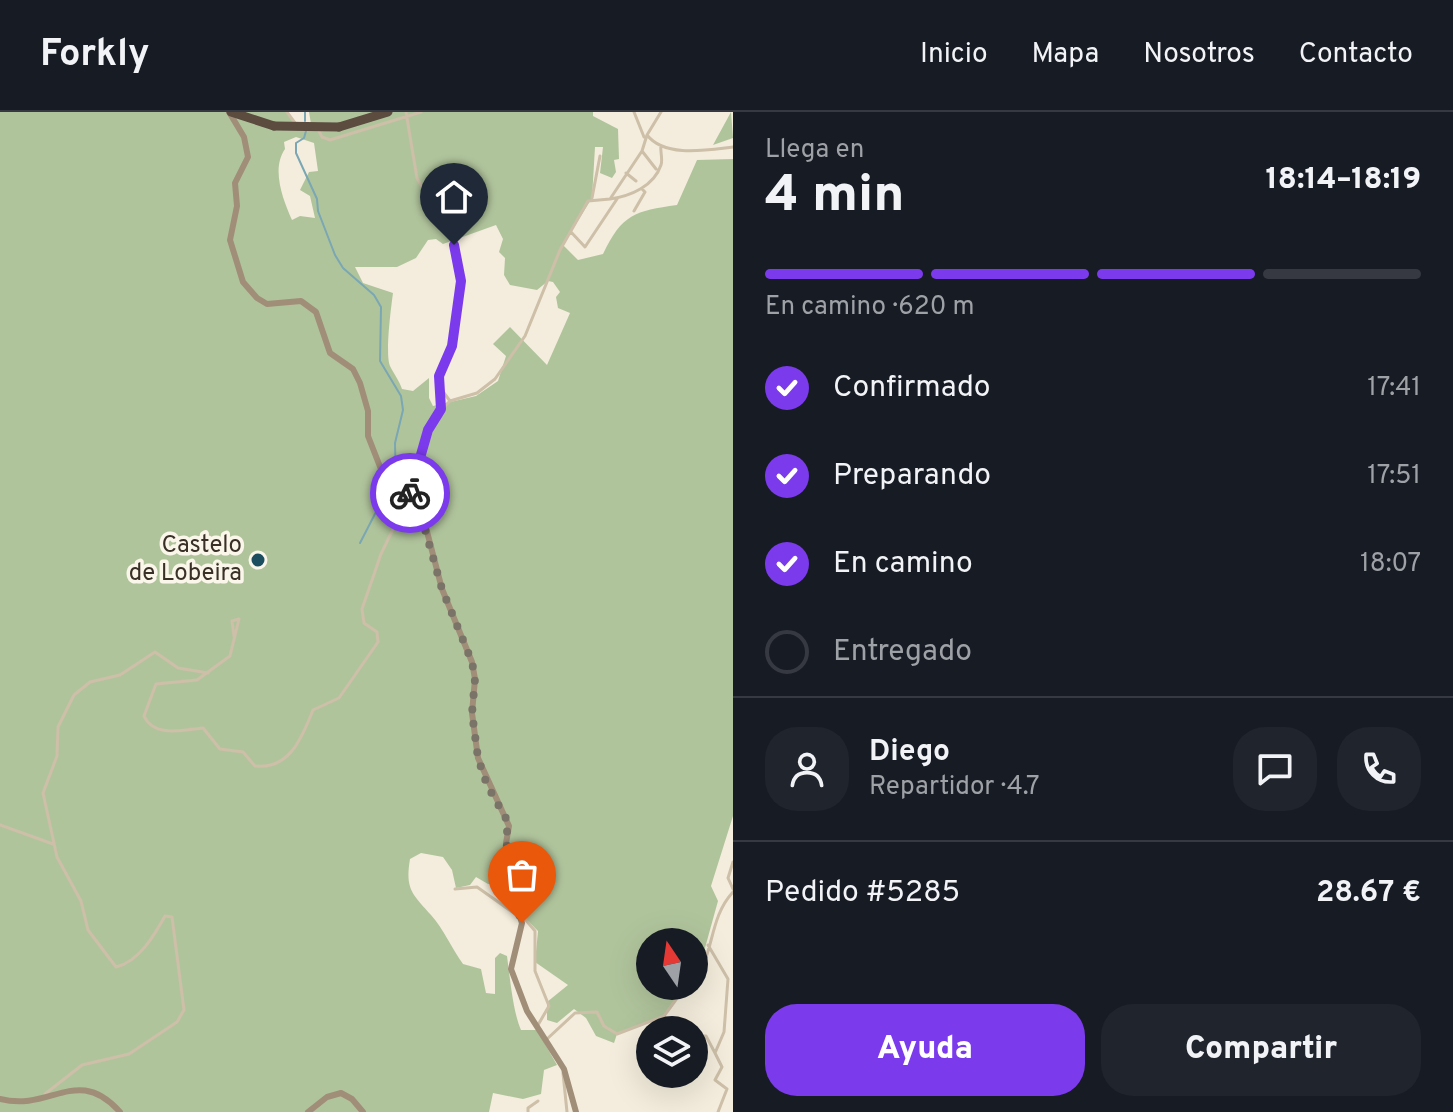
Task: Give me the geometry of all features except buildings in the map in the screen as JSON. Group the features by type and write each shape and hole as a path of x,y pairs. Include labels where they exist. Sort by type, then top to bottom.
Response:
{"highway":[{"path":"230,112 274,126 339,127 388,112"}],"street":[{"path":"230,112 239,127 248,157 235,183 237,206 230,240 243,282 267,304 301,301 316,312 330,353 353,369 368,411 368,436 386,482 408,496 420,512 442,589 472,662 475,679 472,713 478,758 487,785 508,822 506,843 513,866 513,900 521,930 511,969 527,1011 564,1069 576,1112"},
{"path":"287,112 293,122 316,125 322,137 330,140 421,112"},
{"path":"406,112 419,185 451,237 461,281 450,354 439,376 441,409"},
{"path":"634,112 652,142 694,153 733,147"},
{"path":"610,199 642,151 646,136 661,112"},
{"path":"592,198 617,198 642,189 662,163 661,145"},
{"path":"642,151 657,172"},
{"path":"234,639 230,656 208,673 193,681 156,684 145,709 148,724 159,730 203,728 220,749 243,752 258,767 272,765 290,755 303,735 313,710 339,698 378,642 377,632 364,623 362,609 381,554 408,496 428,430 450,401 477,393 495,379 525,336 559,253 592,198 600,156"},
{"path":"626,173 636,181"},
{"path":"634,211 645,192 642,189"},
{"path":"571,232 585,247 617,198"},
{"path":"441,389 450,401"},
{"path":"40,1100 82,1065 124,1057 177,1022 184,1010 172,917 165,916 156,935 124,964 116,967 88,930 81,901 53,844 43,793 57,756 58,727 74,695 96,679 125,673 137,661 155,652 178,668 208,673"},
{"path":"0,825 53,844"},
{"path":"715,1053 722,1045 731,1001 728,979 708,945 720,906 733,890 728,878 733,862"},
{"path":"455,889 477,887 519,915 535,931 535,971 549,1006 538,1025"},
{"path":"664,1016 676,1000"},
{"path":"547,1039 575,1013 597,1012 604,1026 617,1034 636,1027"},
{"path":"708,1040 722,1067 715,1080 727,1089 718,1112"},
{"path":"564,1069 567,1112"},
{"path":"0,1099 14,1103 97,1091 120,1112"},
{"path":"308,1112 327,1097 341,1093 352,1099 363,1112"},
{"path":"528,1112 528,1108 538,1101"}],"green space":[{"path":"0,112 287,112 293,122 311,124 309,112 593,112 593,116 618,129 619,159 614,160 616,172 612,178 600,173 603,147 595,147 592,198 563,245 578,260 603,254 617,230 631,217 677,205 697,160 733,159 733,816 711,886 718,901 708,937 708,928 636,928 636,1000 676,1000 664,1016 636,1016 636,1027 617,1034 614,1043 596,1036 586,1018 574,1009 557,1023 547,1020 547,1002 568,985 535,962 538,931 514,903 509,881 488,884 476,877 470,885 456,888 452,870 443,857 421,853 410,859 408,877 412,890 440,926 463,964 481,969 486,993 495,994 495,958 500,953 507,956 521,1030 537,1030 557,1065 544,1070 541,1094 523,1099 493,1093 489,1112 0,1112","holes":["296,137 314,143 318,171 309,172 300,190 310,196 315,218 300,216 292,220 279,175 284,142","496,225 503,239 499,252 505,258 504,275 510,285 537,290 548,281 553,282 560,292 556,297 558,308 570,313 547,365 510,327 493,344 506,356 498,381 476,396 433,406 429,398 429,378 413,391 402,389 390,366 388,342 393,293 363,283 355,267 397,267 416,258 428,240 436,239 443,244"]},
{"path":"731,112 733,138 713,145"}],"waterway":[{"path":"305,112 305,121"},
{"path":"306,131 304,138 296,143 296,153 317,199 318,211 335,255 343,268 374,295 381,307 380,361 401,396 403,410 395,443 396,484"},
{"path":"360,543 378,508 396,499 396,494"}],"way so far":[{"path":"410,493 408,496 425,524 442,589 472,662 475,679 472,713 478,758 487,785 508,822 510,831 506,843 513,866 512,893 522,923"}],"place":[{"name":"Castelo de Lobeira","path":"258,560"}],"route":[{"path":"410,493 428,430 441,409 439,376 452,346 452,329 461,287 454,245"}]}
